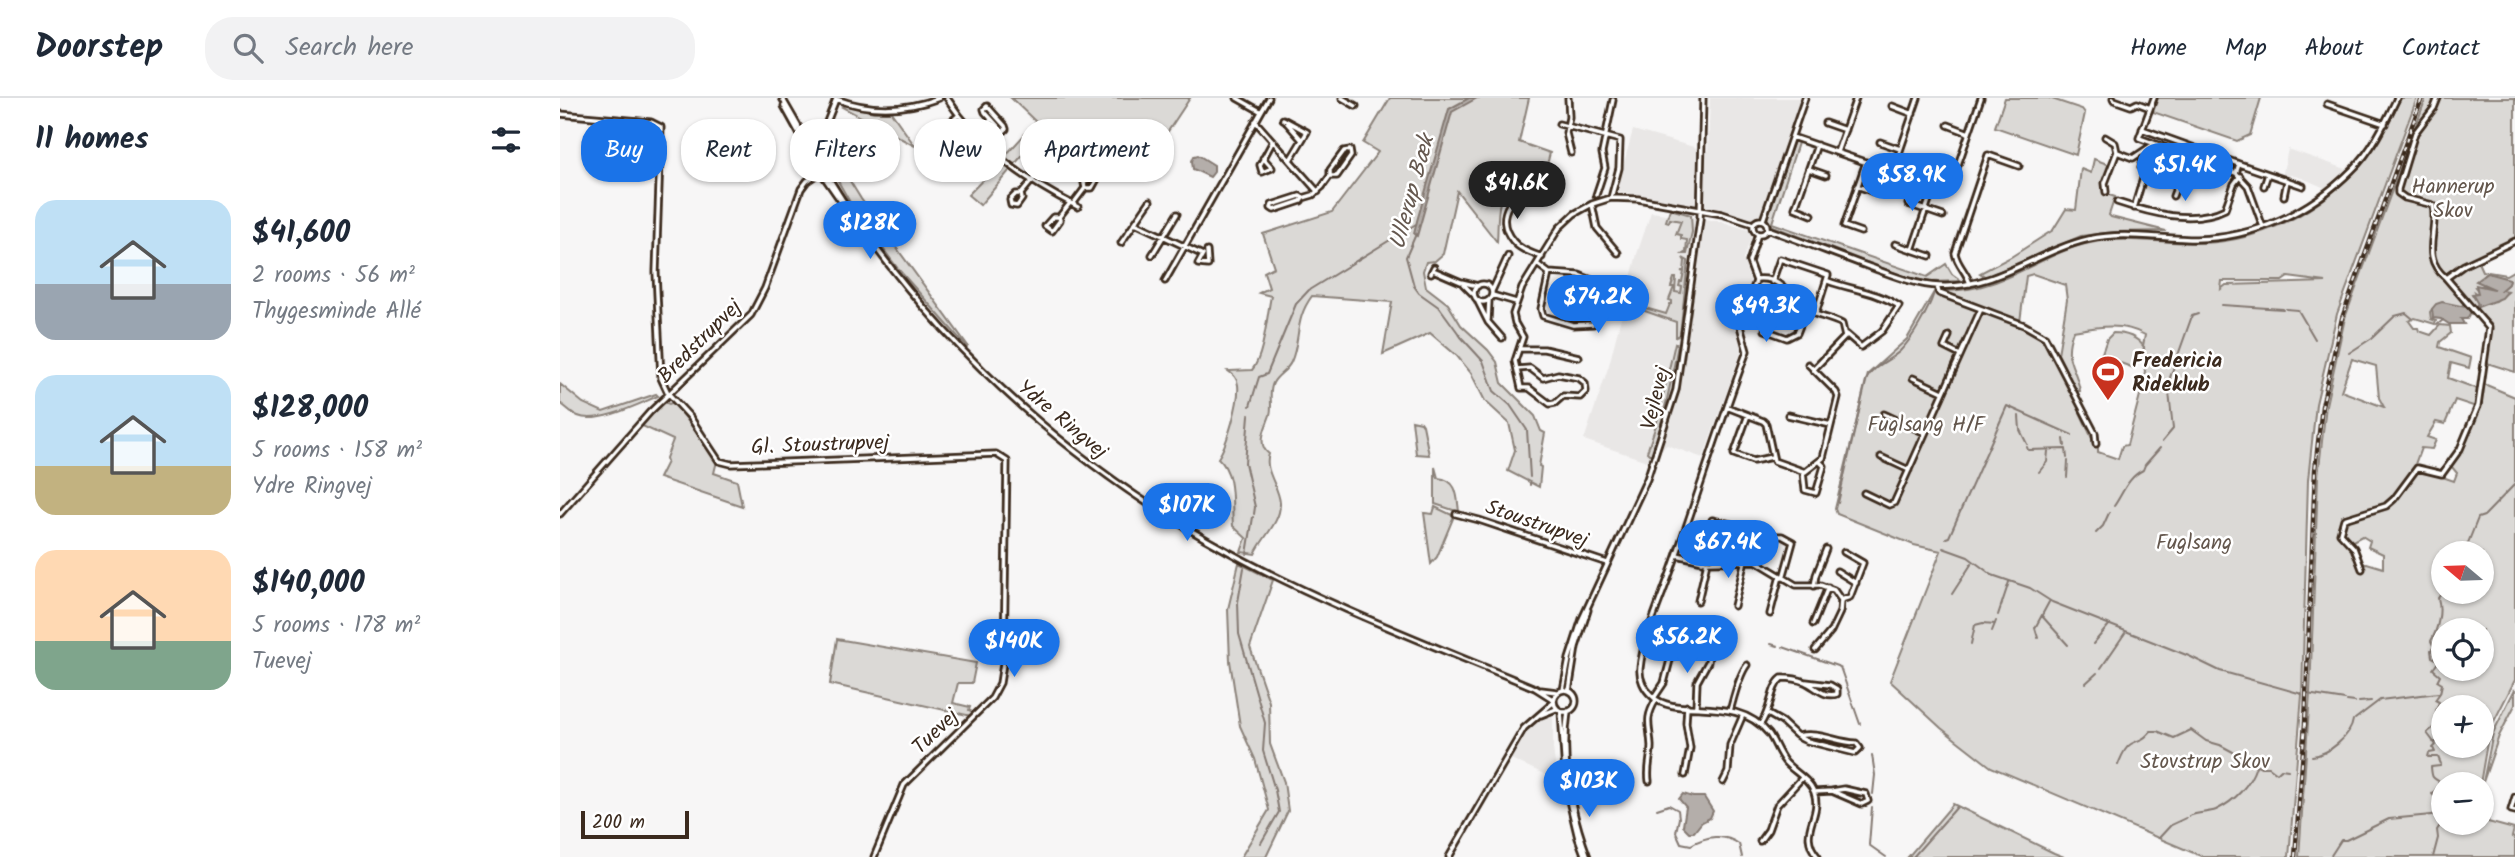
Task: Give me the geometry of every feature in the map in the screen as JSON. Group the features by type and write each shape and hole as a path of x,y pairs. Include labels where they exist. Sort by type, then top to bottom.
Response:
{"street":[{"name":"Ydre Ringvej","path":"781,98 792,119"},
{"path":"828,119 836,98 860,106 886,109 912,107 939,98"},
{"path":"947,98 962,119"},
{"path":"1237,98 1260,111"},
{"path":"1165,281 1269,98"},
{"path":"1342,98 1356,106"},
{"path":"1568,98 1566,133 1571,153"},
{"name":"Vejlevej","path":"1561,691 1587,608 1647,480 1671,407 1679,372 1700,210 1703,98"},
{"path":"1763,220 1805,98"},
{"path":"1837,152 1856,98"},
{"path":"1893,171 1918,98"},
{"path":"1792,137 1949,191 1981,98"},
{"path":"2113,98 2131,106 2137,103 2150,108"},
{"path":"2154,98 2139,138 2238,174 2248,186 2263,227"},
{"path":"1767,229 1908,281 1937,286 1970,284 1994,278 2069,245 2092,238 2115,236 2205,239 2227,236 2263,227 2300,211 2337,184 2353,170 2385,124 2397,98"},
{"path":"2362,569 2354,548 2340,533 2344,519 2386,506 2417,468 2442,474 2460,449 2478,406 2489,328 2435,268 2431,258 2433,205 2405,198 2398,193 2416,133 2438,98"},
{"path":"1596,195 1605,168 1602,153 1613,100"},
{"path":"2327,104 2385,124"},
{"path":"987,106 1006,129 1003,132 991,120 984,109 987,106"},
{"path":"1892,106 1913,114"},
{"path":"560,114 651,122 661,128 656,272 660,372 663,386 668,393"},
{"path":"954,119 959,115"},
{"path":"1290,160 1307,132 1283,119 1302,140"},
{"path":"1255,121 1318,192"},
{"path":"1825,123 1845,130"},
{"path":"1559,124 1618,138 1619,168 1612,198"},
{"path":"1948,125 1969,133"},
{"path":"2142,129 2303,186"},
{"path":"2105,137 2115,144 2117,152 2105,183 2106,192"},
{"path":"1263,159 1273,141"},
{"path":"1880,142 1900,149"},
{"path":"2117,152 2133,158 2154,144"},
{"path":"1812,215 1795,209 1817,145"},
{"path":"2134,208 2144,174 2160,160 2164,147"},
{"path":"1303,198 1300,196 1272,205 1272,208 1274,210 1301,201 1318,192 1344,151 1350,150 1351,156 1337,176 1329,176"},
{"path":"2141,167 2145,151"},
{"path":"1970,284 1955,253 1988,155 2018,166"},
{"path":"2173,196 2188,156"},
{"path":"1935,161 1957,169"},
{"path":"1861,232 1844,226 1866,162"},
{"path":"2117,202 2155,214 2210,216 2225,209 2239,164"},
{"path":"1809,169 1826,175"},
{"path":"2264,186 2268,174"},
{"path":"2284,196 2287,181"},
{"name":"Bredstrupvej","path":"560,514 668,393 751,315 765,289 801,189 806,182"},
{"name":"Ydre Ringvej","path":"830,182 910,291 976,364 1045,427 1124,488 1191,531 1262,570 1535,688 1554,701"},
{"path":"1021,194 1031,182 1078,207"},
{"path":"1540,184 1528,186 1509,202 1505,214 1505,228 1513,241 1524,250 1542,257"},
{"path":"1912,250 1934,185"},
{"path":"1857,186 1874,192"},
{"path":"1059,217 1085,188"},
{"path":"1517,369 1530,368 1543,378 1558,374 1579,378 1585,383 1586,391 1580,397 1563,396 1550,404 1529,388 1521,388 1515,361 1523,337 1514,319 1516,302 1559,228 1574,214 1592,204 1612,198 1638,199 1726,215 1754,224"},
{"path":"1121,243 1150,201"},
{"path":"1592,204 1599,231 1618,253"},
{"path":"1908,204 1944,216"},
{"path":"1152,255 1177,214"},
{"path":"1754,224 1763,220"},
{"path":"1758,235 1767,229 1763,220"},
{"path":"1135,223 1203,255"},
{"path":"1754,224 1754,231 1758,235"},
{"path":"1758,235 1749,262 1756,279 1740,326 1747,351 1640,665 1642,681 1655,699 1664,704 1730,710 1760,725 1768,733 1787,764 1814,792 1816,808 1809,836 1817,855 1810,857"},
{"path":"2446,278 2465,265 2515,241"},
{"path":"1895,244 1930,256"},
{"path":"1488,322 1491,295 1508,256"},
{"path":"1772,282 1780,259 1828,275 1816,313"},
{"path":"1537,264 1549,273 1569,273 1596,282 1596,315 1593,324 1573,325 1543,316 1541,309 1549,273"},
{"path":"1433,270 1461,282 1489,287 1491,295"},
{"path":"1474,295 1481,285 1498,276"},
{"path":"1756,279 1781,285 1805,310 1839,322 1846,334 1861,347 1882,331 1899,306 1873,292 1855,291 1828,281"},
{"path":"1461,282 1478,300 1488,322 1502,338"},
{"path":"1781,285 1765,330 1787,338 1797,332 1805,310"},
{"path":"1937,286 1939,293 2024,325 2045,337 2095,433 2096,444"},
{"path":"1491,295 1516,302"},
{"path":"1478,300 1483,302 1491,295"},
{"path":"1864,493 1892,506 1981,309"},
{"path":"1813,370 1846,334"},
{"path":"1949,336 1944,347 1960,355"},
{"path":"1519,349 1544,349 1579,358"},
{"path":"1803,472 1805,490 1816,493 1838,394 1808,364"},
{"path":"1913,378 1943,392"},
{"name":"Gl. Stoustrupvej","path":"668,393 690,417 716,457 725,463 996,454 1006,459"},
{"path":"1727,407 1766,424 1772,457 1776,463 1803,472 1821,462"},
{"path":"1884,414 1925,433"},
{"path":"1748,415 1734,454 1753,461 1772,457"},
{"path":"1788,415 1831,425"},
{"path":"1881,457 1909,470"},
{"name":"Tuevej","path":"874,857 904,785 992,698 1000,683 1005,629 1006,459"},
{"name":"Stoustrupvej","path":"1456,514 1607,563"},
{"path":"1698,601 1712,520 1740,526 1731,562"},
{"path":"1759,562 1766,536 1782,536 1793,542 1770,614"},
{"path":"1814,586 1826,550"},
{"path":"1841,600 1850,597 1863,564 1844,552"},
{"path":"1677,555 1704,562 1759,562 1796,585 1828,587 1838,594 1841,600 1838,621 1815,650"},
{"path":"1734,606 1745,560"},
{"path":"1837,571 1856,583"},
{"path":"1813,624 1828,587"},
{"name":"Vejlevej","path":"1570,691 1576,647 1587,608"},
{"path":"1649,781 1647,769 1651,745 1648,718 1681,634"},
{"path":"1696,707 1698,682 1708,662 1710,647"},
{"path":"1730,710 1741,672 1747,665"},
{"path":"1760,725 1768,714 1775,685 1786,677 1830,685 1837,689 1837,694 1823,694 1806,682"},
{"name":"Ydre Ringvej","path":"1535,688 1561,691"},
{"path":"1449,857 1524,729 1561,691 1570,691 1574,695 1573,708 1568,711 1559,710 1538,715"},
{"path":"1554,701 1559,710 1566,788 1578,838 1586,857"},
{"path":"1685,775 1690,748 1686,723 1687,706"},
{"path":"1568,711 1566,748 1569,787 1586,857"},
{"path":"1768,714 1782,722 1798,736 1807,741 1855,753 1860,748 1856,743 1844,743 1815,734 1798,736"},
{"path":"1723,782 1730,762 1730,745 1743,715"},
{"path":"1827,746 1828,738"},
{"path":"1759,841 1768,830 1777,805 1802,778"},
{"path":"1814,792 1832,790 1844,789 1866,794 1868,801 1862,804 1832,790"},
{"path":"2515,797 2511,810 2515,811"}],"shaded area":[{"path":"1469,98 1477,98 1452,112 1417,236 1414,234 1417,221 1449,109"},
{"path":"1710,98 1807,98 1763,225 1640,195 1616,192 1633,130 1708,151"},
{"path":"2288,149 2346,169 2325,188 2291,175 2282,177"},
{"path":"1198,155 1214,165 1214,172 1210,177 1193,169 1192,161 1194,156"},
{"path":"1651,212 1719,221 1749,230 1752,236 1743,259 1751,283 1737,334 1742,349 1703,458 1667,445 1647,461 1584,440 1609,365 1637,254"},
{"path":"2487,273 2509,279 2508,284 2501,290 2508,291 2502,298 2475,308 2478,304 2472,294 2478,293 2476,285 2494,289 2476,281"},
{"path":"2442,302 2472,310 2467,319 2461,319 2464,324 2449,324 2433,318 2432,309"},
{"path":"1552,717 1557,780 1511,759 1531,726 1541,719"},
{"path":"1683,794 1704,797 1713,811 1710,818 1702,822 1694,832 1689,832 1683,826 1686,807 1679,799"}],"green space":[{"path":"1011,98 1190,98 1174,122 1174,119 1033,119"},
{"path":"1390,98 1529,98 1519,142 1550,153 1545,173 1532,174 1518,180 1507,190 1498,212 1497,242 1457,191 1443,254 1435,261 1426,262 1423,271 1426,287 1448,304 1461,325 1488,350 1497,362 1502,383 1535,416 1541,431 1545,433 1539,466 1539,487 1508,471 1515,450 1509,423 1485,401 1471,373 1457,356 1430,333 1383,354 1392,302 1312,296 1300,322 1291,362 1272,387 1271,411 1263,435 1263,445 1269,454 1268,466 1279,497 1280,510 1255,554 1241,552 1246,538 1233,526 1230,481 1228,472 1218,458 1237,401 1238,385 1234,375 1228,371 1252,370 1264,335 1271,296 1259,293 1269,288 1264,272 1274,267 1263,234 1332,212 1378,152 1363,143"},
{"path":"2005,98 2049,98 2082,109 2085,113 2076,155 1995,127"},
{"path":"2158,98 2261,98 2250,135 2237,141 2153,112"},
{"path":"2401,98 2417,98 2337,314 2316,404 2308,480 2302,695 2289,857 2203,857 1991,767 1941,728 1890,681 1941,551 1914,545 1837,514 1835,509 1868,374 1907,339 1934,292 2026,326 2039,334 2049,344 2094,443 2098,444 2098,452 2118,459 2122,446 2127,445 2145,376 2144,346 2134,368 2101,356 2107,339 2113,333 2130,336 2143,346 2145,335 2118,327 2073,331 2069,356 2080,391 2076,391 2058,354 2067,300 2065,285 2033,274 2026,276 2020,322 1940,291 1986,285 2090,243 2132,240 2188,243 2227,241 2275,227 2319,202 2357,169 2377,143","holes":["2288,277 2326,282 2226,285 2221,289 2222,281 2282,281"]},
{"name":"Hannerup Skov","path":"2426,98 2515,98 2515,237 2459,266 2442,278 2464,303 2461,307 2447,303 2436,305 2430,312 2435,324 2415,318 2409,321 2414,328 2431,335 2440,325 2450,326 2451,333 2440,342 2439,347 2471,358 2469,368 2451,363 2448,378 2478,389 2476,407 2455,400 2445,424 2436,422 2427,437 2436,440 2432,449 2421,448 2414,467 2454,481 2457,473 2451,466 2472,427 2484,384 2515,397 2515,680 2494,721 2494,695 2431,695 2431,758 2484,758 2482,772 2431,772 2431,835 2494,835 2494,824 2514,829 2512,837 2515,838 2515,857 2299,857 2310,693 2318,477 2326,405 2345,318","holes":["2352,359 2376,366 2379,398 2384,407 2341,391","2362,536 2370,541 2368,547 2383,554 2383,568 2367,563 2357,564 2349,543"]},
{"path":"845,105 874,112 891,112 896,119 864,119 842,107"},
{"path":"900,125 914,145 900,138"},
{"path":"1020,140 1020,158 1014,165 1006,159 1006,155"},
{"path":"1794,141 1798,143 1772,223 1927,277 1946,264 1952,274 1962,281 1930,282 1906,277 1772,226 1767,218"},
{"path":"2094,159 2110,165 2103,184 2106,194 2115,197 2109,215 2111,217 2166,231 2081,236 1986,277 1980,273 2053,230 2066,209 2076,210 2081,169 2091,173"},
{"path":"839,182 851,182 967,347 899,270 856,213"},
{"path":"981,182 1000,182 980,205 968,195"},
{"path":"1670,209 1691,215 1692,232 1687,254 1683,254 1686,252 1687,240 1676,234 1681,221 1666,221"},
{"path":"1683,258 1688,261 1680,335 1676,337 1676,322 1639,309 1642,307 1639,302 1646,303 1645,308 1666,314 1672,304 1669,300 1674,278 1675,292 1681,293 1682,287 1679,286 1684,272 1681,271 1684,271"},
{"path":"2477,260 2482,271 2506,275 2515,270 2515,372 2487,363 2491,324 2475,308 2496,301 2508,292 2501,290 2509,279 2485,274 2482,277 2483,284 2494,290 2475,287 2478,291 2477,294 2474,292 2478,305 2474,307 2450,281 2452,275"},
{"path":"1675,343 1678,345 1667,400 1652,454 1649,454 1647,452 1657,422"},
{"path":"560,384 583,403 603,412 656,394 658,396 620,412 587,418 576,415 560,403"},
{"path":"662,401 669,404 674,402 717,461 714,473 737,481 742,506 659,478 673,440 640,425"},
{"path":"1412,420 1423,425 1429,455 1416,454"},
{"path":"1435,467 1438,478 1453,485 1459,512 1435,504"},
{"path":"1435,507 1454,516 1437,557 1431,564 1424,513 1433,514"},
{"path":"1239,563 1273,580 1250,647 1269,702 1270,744 1284,782 1288,811 1266,857 1241,857 1269,810 1255,759 1240,726 1230,661 1228,609"},
{"path":"837,639 976,663 972,683 958,683 953,703 970,707 969,710 974,713 971,716 830,684"},
{"path":"2515,689 2515,705 2494,750 2494,731"},
{"path":"2488,758 2491,758 2486,772"},
{"path":"1953,804 2054,853 2064,857 1908,857"}],"waterway":[{"path":"1250,406 1259,377 1267,374 1296,304 1309,290 1416,224"},
{"name":"Ullerup Bæk","path":"1416,234 1406,257 1414,286 1419,293 1440,308 1483,361 1494,391 1510,405 1527,430 1530,477"},
{"path":"1838,503 1866,380 1881,364 1905,346 1920,324 1934,293"},
{"path":"2222,305 2283,309"},
{"path":"2286,309 2298,310 2315,339"},
{"path":"2349,353 2372,338 2395,316 2406,313 2412,318"},
{"path":"2162,442 2173,429 2168,383 2192,316 2198,314"},
{"path":"2437,325 2443,320"},
{"path":"1946,538 1949,537 2007,406 2072,435"},
{"path":"1249,415 1245,463 1255,507 1254,514"},
{"path":"2019,416 2020,430 2027,444"},
{"path":"2064,439 2065,446"},
{"path":"2027,447 2028,450 2066,449 2067,458"},
{"path":"2114,506 2130,481 2143,470 2160,448"},
{"path":"2039,472 2047,462 2048,451"},
{"path":"2067,477 2068,461"},
{"path":"2485,515 2515,484"},
{"path":"2096,533 2109,513"},
{"path":"2469,541 2478,518 2484,516"},
{"path":"1247,554 1253,517"},
{"path":"1943,548 1968,557 1992,575 2030,588 2052,602 2220,671 2302,694"},
{"path":"1952,594 1972,563"},
{"path":"1244,568 1238,602 1239,634 1265,723 1263,751 1279,812 1261,843"},
{"path":"1998,615 2009,582"},
{"path":"2038,638 2035,628 2049,602"},
{"path":"2432,772 2431,767 2441,764 2438,757 2428,757 2429,753 2435,752 2433,748 2436,745 2427,733 2440,717 2436,711 2439,702 2435,700 2442,684 2437,681 2440,675 2433,669 2439,661 2432,657 2431,650 2434,647 2431,641 2439,620 2439,604"},
{"path":"2042,616 2068,645"},
{"path":"1992,631 1996,621"},
{"path":"1971,644 1975,625 1995,624"},
{"path":"2093,644 2109,625"},
{"path":"2101,668 2125,633"},
{"path":"1771,644 1778,646"},
{"path":"1783,647 1840,667 1860,724"},
{"path":"2086,683 2097,673"},
{"path":"2355,719 2380,700 2438,693"},
{"path":"2307,694 2345,700"},
{"path":"2347,701 2355,702"},
{"path":"2359,702 2371,701"},
{"path":"2312,756 2338,744 2348,732 2353,720"},
{"path":"2118,765 2129,746 2151,731 2174,738 2191,730 2206,741 2220,745 2261,767 2269,767 2277,773 2281,769 2288,770"},
{"path":"1872,755 1875,775 1873,794"},
{"path":"2189,816 2216,810 2229,802 2246,786 2256,766"},
{"path":"1657,809 1669,805 1678,810 1676,832 1681,843 1691,845 1709,838 1727,838 1739,844 1742,857"},
{"path":"1872,807 1869,845 1886,857"},
{"path":"1913,857 1957,807"},
{"path":"2330,857 2341,840 2389,819 2431,815"},
{"path":"2159,838 2171,825 2186,818"},
{"path":"2433,857 2438,835"}],"railway":[{"path":"2295,857 2305,723 2315,470 2322,406 2342,318 2422,98"}],"place":[{"name":"Fredericia Rideklub","path":"2108,402"}],"park label":[{"name":"Fuglsang H/F","path":"1926,424"},
{"name":"Fuglsang","path":"2194,542"},
{"name":"Stovstrup Skov","path":"2205,761"}]}
